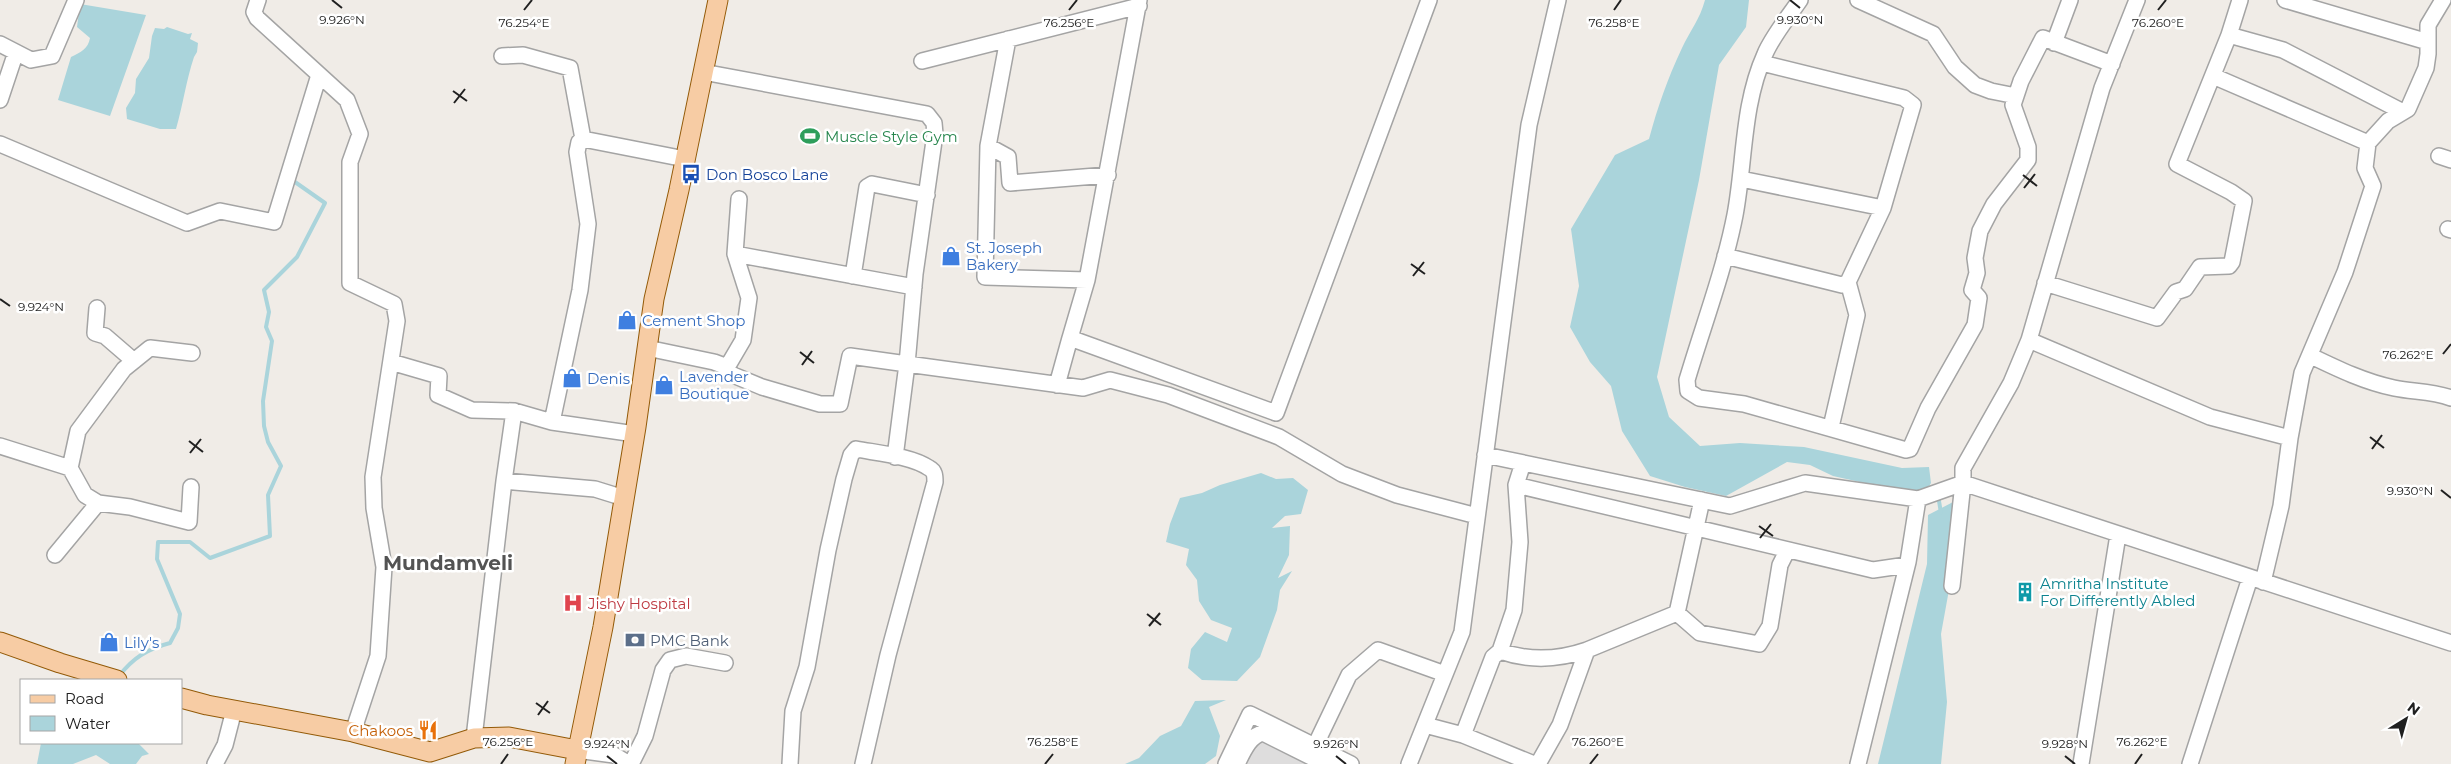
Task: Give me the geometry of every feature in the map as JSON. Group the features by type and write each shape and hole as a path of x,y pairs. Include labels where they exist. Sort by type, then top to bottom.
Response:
{"main road":[{"path":"182,698 353,732 430,752 474,738 509,737 576,757 603,627 635,434 654,299 718,0"},
{"path":"0,642 60,664 111,679"}],"street":[{"path":"0,44 31,60 52,56 76,0"},
{"path":"258,0 254,12 258,18 347,100 360,134 350,162 350,283 394,304 397,321 373,477 374,508 384,567 378,656 353,732"},
{"path":"1070,338 1276,413 1429,0"},
{"path":"1409,764 1462,632 1529,125 1558,0"},
{"path":"1800,0 1765,54 1762,63 1749,112 1742,150 1741,179 1725,256 1687,380 1688,391 1698,398 1744,404 1831,427 1906,450 1910,449 1928,408 1975,325 1979,298 1972,290 1977,273 1975,258 1980,231 1994,204 2028,160 2028,147 2013,104 2021,81 2043,38 2112,64"},
{"path":"1858,0 1933,34 1955,67 1975,84 1991,91 2016,96"},
{"path":"2054,43 2070,0"},
{"path":"1952,586 1959,485 1962,468 2011,383 2029,340 2102,88 2137,0"},
{"path":"2045,283 2157,318 2176,292 2185,289 2200,267 2229,266 2232,262 2244,202 2231,192 2177,164 2229,35 2240,0"},
{"path":"2285,0 2428,42"},
{"path":"2190,764 2257,580 2281,506 2290,438 2302,373 2311,356 2345,272 2373,186 2365,168 2368,143 2388,120 2408,109 2426,68 2428,25 2443,0"},
{"path":"922,61 1139,3 1087,280 1057,384"},
{"path":"2229,35 2283,50 2403,112"},
{"path":"1008,39 988,146 985,277 1087,280"},
{"path":"0,100 16,52"},
{"path":"502,56 523,55 570,68 583,139"},
{"path":"1725,256 1832,284 1842,285 1848,282 1883,208 1914,105 1904,98 1762,63"},
{"path":"702,72 927,114 934,123 935,134 914,287 895,457"},
{"path":"0,144 187,223 220,211 274,222 319,75"},
{"path":"2212,76 2368,143"},
{"path":"583,139 685,159"},
{"path":"552,422 580,290 588,224 576,152 579,142 583,139"},
{"path":"988,146 1008,157 1010,183 1108,175"},
{"path":"1741,179 1883,208"},
{"path":"853,276 867,187 872,184 927,195"},
{"path":"726,369 743,340 750,298 735,254 739,199"},
{"path":"735,254 914,287"},
{"path":"1831,427 1857,314 1848,282"},
{"path":"97,308 96,334 105,336 134,361"},
{"path":"2029,340 2210,417 2290,438"},
{"path":"191,487 189,522 130,507 98,503 85,495 70,468 78,431 119,376 134,361 150,348 192,353"},
{"path":"647,348 714,362 733,375 762,387 820,404 831,405 840,404 850,356 1082,388 1110,380 1168,395 1279,437 1342,474 1397,495 1478,516"},
{"path":"2311,356 2373,382 2394,388 2437,393 2451,398"},
{"path":"391,362 439,376 438,395 472,410 514,411 552,422 635,434"},
{"path":"474,738 514,411"},
{"path":"0,446 70,468"},
{"path":"790,764 794,711 807,667 828,550 851,455 856,448 931,468 935,482 888,655 863,764"},
{"path":"1485,455 1730,506 1804,483 1924,498 1959,485 2451,643"},
{"path":"1462,735 1493,657 1500,651 1514,610 1520,542 1516,485 1523,463"},
{"path":"504,481 595,489 624,498"},
{"path":"1516,485 1696,527 1786,551 1873,570 1908,565"},
{"path":"1858,764 1924,498"},
{"path":"1677,613 1702,500"},
{"path":"55,555 98,503"},
{"path":"2081,764 2118,535"},
{"path":"1677,613 1700,633 1759,644 1770,626 1780,565 1786,551"},
{"path":"1500,651 1516,657 1569,657 1677,613"},
{"path":"1315,746 1349,675 1378,650 1445,674"},
{"path":"1538,764 1560,725 1587,650"},
{"path":"576,757 614,755 630,764 645,736 663,670 670,660 686,656 725,663"},
{"path":"214,764 225,745 234,710"},
{"path":"1226,764 1250,714 1351,764"},
{"path":"1425,725 1462,735 1534,764"},
{"path":"1237,764 1257,734 1264,733 1326,764"}],"shaded area":[{"path":"1249,720 1336,764 1230,764"}],"water":[{"path":"1705,0 1749,0 1746,27 1719,65 1699,180 1657,377 1669,417 1700,446 1740,443 1804,447 1902,468 1929,467 1931,483 1923,496 1833,476 1810,465 1787,462 1726,496 1685,487 1650,476 1622,431 1611,386 1590,362 1570,327 1579,286 1571,229 1615,155 1649,139 1659,104 1672,71"},
{"path":"80,4 146,15 110,116 58,100 71,57 86,48 90,38 77,27"},
{"path":"167,27 188,34 192,33 190,39 198,43 176,129 160,129 127,119 126,108 135,93 136,79 149,58 155,28 164,29"},
{"path":"1261,473 1276,479 1293,478 1308,490 1301,514 1285,516 1272,528 1290,526 1289,555 1278,578 1292,571 1280,590 1277,610 1260,657 1237,681 1202,680 1188,668 1191,649 1205,632 1227,642 1232,628 1211,620 1199,601 1197,580 1186,565 1189,549 1166,542 1170,524 1180,498 1202,493 1220,485"},
{"path":"1955,501 1956,551 1941,634 1947,702 1941,764 1878,764 1927,564 1928,515"},
{"path":"1226,700 1209,707 1220,736 1216,756 1205,764 1125,764 1139,758 1160,736 1181,726 1195,701"},
{"path":"41,744 139,744 149,754 142,756 136,764 110,764 96,755 73,764 37,764"}],"waterway":[{"path":"119,676 141,655 170,643 178,628 180,614 157,559 158,542 190,542 210,558 270,536 268,495 281,466 268,442 264,426 263,401 272,341 266,327 269,312 264,290 297,257 325,203 295,182"},
{"path":"1938,495 1941,513"}],"place":[{"name":"Muscle Style Gym","path":"810,136"},
{"name":"Don Bosco Lane","path":"691,174"},
{"name":"St. Joseph Bakery","path":"951,256"},
{"name":"Cement Shop","path":"627,320"},
{"name":"Denis","path":"572,378"},
{"name":"Lavender Boutique","path":"664,385"},
{"name":"Amritha Institute For Differently Abled","path":"2025,592"},
{"name":"Jishy Hospital","path":"573,603"},
{"name":"PMC Bank","path":"635,640"},
{"name":"Lily's","path":"109,642"},
{"name":"Chakoos","path":"428,730"}],"district":[{"name":"Mundamveli","path":"448,563"}]}
